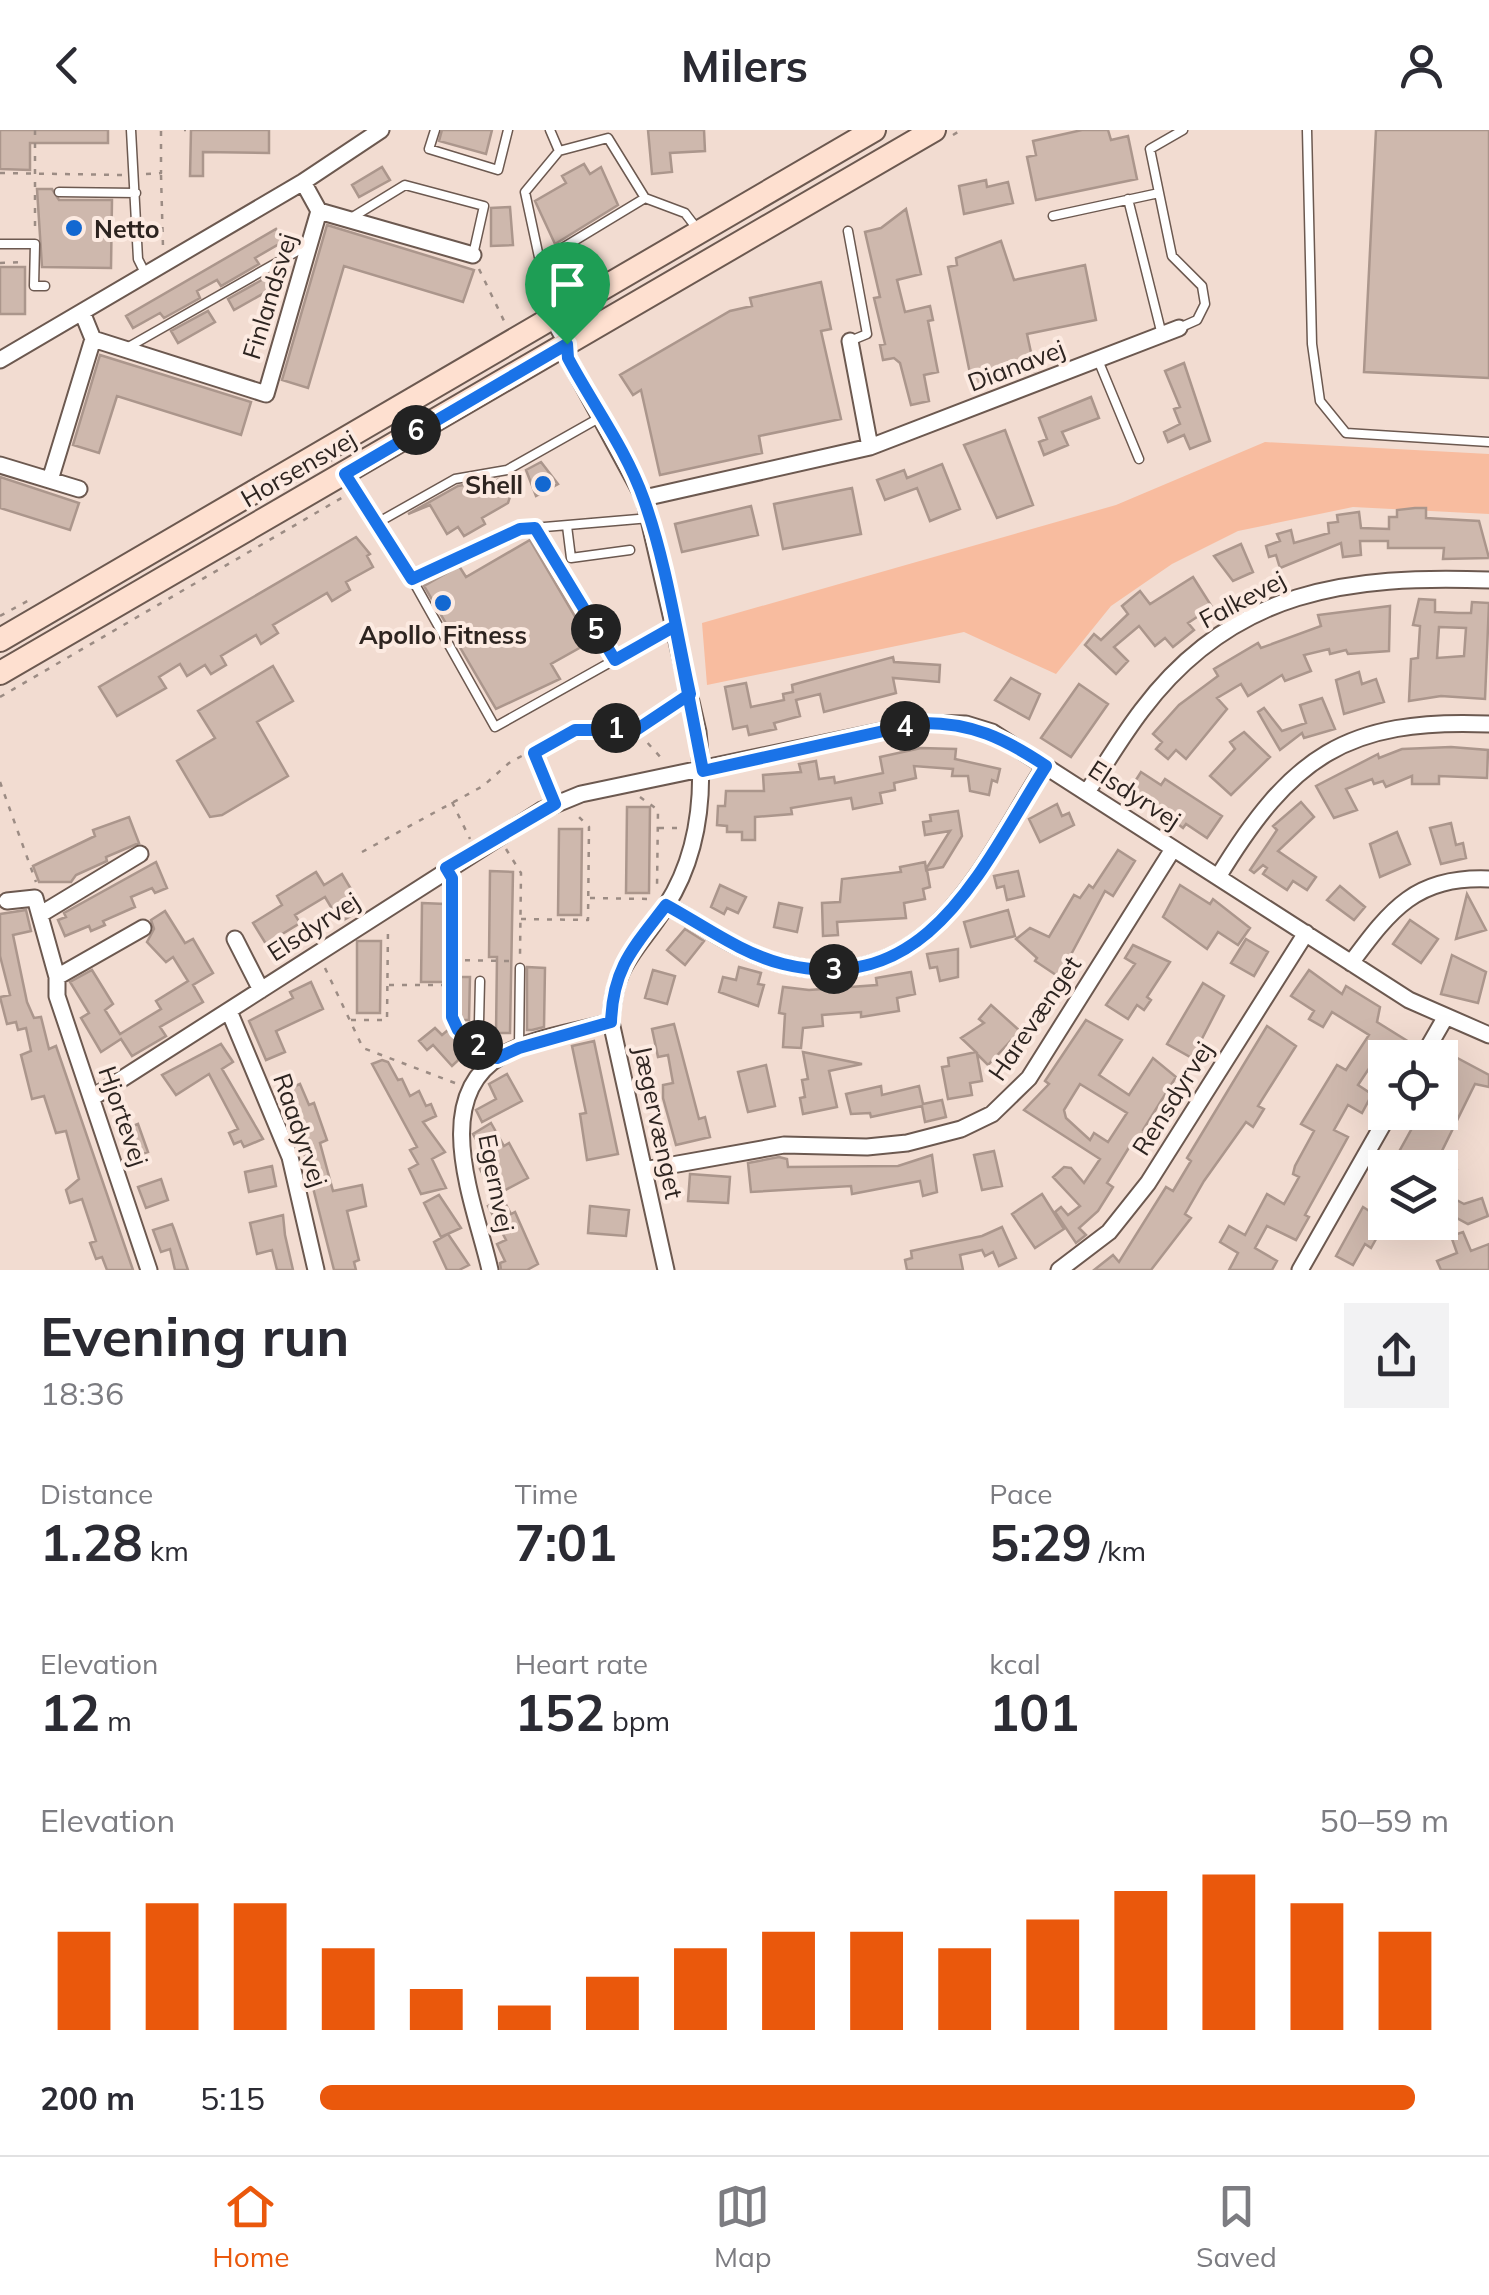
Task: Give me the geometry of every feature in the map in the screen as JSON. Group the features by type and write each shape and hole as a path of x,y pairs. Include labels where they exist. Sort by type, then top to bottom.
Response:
{"main road":[{"name":"Horsensvej","path":"0,640 874,130"},
{"path":"897,151 925,130"},
{"name":"Horsensvej","path":"0,673 934,130"},
{"path":"567,344 570,322 676,260 699,232"},
{"path":"414,431 430,408 550,338 552,317"},
{"path":"0,659 92,607 147,588"}],"street":[{"name":"Finlandsvej","path":"0,360 303,182 381,130"},
{"name":"Finlandsvej","path":"93,339 266,394 318,211 303,182"},
{"name":"Finlandsvej","path":"318,211 473,255"},
{"path":"50,480 93,339 82,312"},
{"name":"Jægervænget","path":"552,317 567,344 568,358 644,498 690,694 703,771 697,829 684,872 666,905 618,970 612,990 611,1022 666,1270"},
{"name":"Dianavej","path":"644,498 870,448 1179,328"},
{"path":"850,341 870,448"},
{"path":"0,465 79,489"},
{"name":"Falkevej","path":"1087,792 1164,684 1215,639 1244,621 1306,594 1372,579 1489,580"},
{"name":"Elsdyrvej","path":"92,1098 446,868 559,803 920,723 944,722 992,732 1351,964 1445,1018 1489,1035"},
{"path":"1218,876 1274,794 1328,752 1388,728 1440,722 1489,724"},
{"path":"666,905 780,964 817,970 854,968 890,958 923,939 950,914 1046,766"},
{"name":"Harevænget","path":"644,1170 784,1144 867,1147 907,1143 961,1129 992,1114 1029,1078 1173,848"},
{"path":"6,901 38,906 140,854"},
{"path":"1351,964 1385,917 1422,889 1444,881 1489,879"},
{"name":"Hjortevej","path":"38,906 57,977 57,996 149,1270"},
{"path":"57,977 143,928"},
{"name":"Rensdyrvej","path":"1060,1270 1110,1232 1148,1183 1306,934"},
{"path":"235,939 261,990"},
{"name":"Raadyrvej","path":"229,1010 290,1157 316,1270"},
{"path":"1432,1040 1445,1018"},
{"path":"470,1089 499,1057 611,1022"},
{"name":"Egernvej","path":"470,1089 460,1135 490,1270"},
{"path":"1300,1270 1380,1130"}],"lane":[{"path":"131,130 138,259 145,274"},
{"path":"435,130 429,149 498,170 508,130"},
{"path":"550,130 558,151"},
{"path":"1179,328 1197,320 1205,304 1202,286 1172,256 1150,149 1183,130"},
{"path":"1307,130 1312,344 1320,401 1346,433 1489,442"},
{"path":"552,317 525,192 558,151 608,138 645,198 685,213 699,232"},
{"path":"59,192 135,184"},
{"path":"349,219 406,184 484,206 473,255"},
{"path":"1053,216 1159,192"},
{"path":"541,261 645,198"},
{"path":"1128,199 1162,335"},
{"path":"848,231 867,334 850,341"},
{"path":"123,350 312,243"},
{"path":"0,244 35,244 34,286 44,286"},
{"path":"1098,360 1139,459"},
{"path":"377,523 454,479 507,470 602,416"},
{"path":"345,474 412,579 495,727 675,626"},
{"path":"412,579 520,529 650,518"},
{"path":"567,526 571,558 630,550"},
{"path":"535,528 615,660"},
{"path":"519,1048 520,968"},
{"path":"480,981 480,1022 499,1057"}],"path":[{"path":"35,130 35,244"},
{"path":"161,130 164,263"},
{"path":"0,173 135,184 161,173"},
{"path":"473,255 515,339"},
{"path":"0,262 34,262"},
{"path":"362,852 575,730 636,730 690,694"},
{"path":"636,730 674,776"},
{"path":"521,919 588,920 589,827 559,803 534,753"},
{"path":"0,782 25,842 38,888 38,906"},
{"path":"588,898 657,899 658,810 650,800 640,798 638,783"},
{"path":"451,800 475,850"},
{"path":"658,828 697,829"},
{"path":"452,960 520,961 522,873 497,836"},
{"path":"446,868 452,878 452,1017 458,1030 499,1057"},
{"path":"350,1020 387,1020 388,920 382,910"},
{"path":"318,952 363,1048 470,1089"},
{"path":"388,985 452,985"}],"shaded area":[{"path":"1265,442 1489,454 1489,514 1353,507 1238,531 1172,564 1111,606 1056,674 964,632 707,685 702,623 1116,505"}],"building":[{"path":"0,130 108,130 108,143 30,143 30,170 0,169"},
{"path":"191,130 269,130 269,153 203,152 203,176 190,176"},
{"path":"442,130 492,130 486,154 439,141"},
{"path":"648,130 704,130 705,151 670,153 672,172 652,174"},
{"path":"1082,130 1108,130 1111,140 1128,136 1137,179 1036,200 1027,157 1036,155 1033,141"},
{"path":"1376,130 1489,130 1489,378 1364,372"},
{"path":"584,164 590,174 601,167 618,205 555,244 535,201 566,183 562,176"},
{"path":"382,167 390,180 359,197 352,185"},
{"path":"986,180 987,187 1008,182 1013,203 964,214 959,186"},
{"name":"Netto","path":"37,189 52,189 59,200 112,200 111,268 42,267"},
{"path":"510,207 513,245 491,246 491,208"},
{"path":"906,209 921,274 897,280 905,312 930,306 933,320 928,321 938,372 924,375 929,401 911,405 900,363 894,358 883,360 880,345 885,344 874,298 880,297 865,232 881,228"},
{"path":"327,225 474,270 463,302 344,266 308,388 282,380"},
{"path":"276,229 284,241 255,258 259,264 221,286 217,280 197,291 200,298 164,318 160,313 133,328 126,316"},
{"path":"1001,241 1014,280 1085,265 1096,320 1027,334 1035,371 973,388 948,267 957,265 956,258"},
{"path":"0,267 25,267 25,314 0,314"},
{"path":"267,277 273,288 234,310 228,299"},
{"path":"821,282 831,329 821,331 841,419 759,436 762,453 660,475 641,390 633,395 620,375 730,311 752,306 750,298"},
{"path":"208,311 215,322 178,343 171,331"},
{"path":"100,355 251,402 241,435 117,396 99,453 73,445"},
{"path":"1184,363 1210,441 1190,449 1184,435 1168,442 1164,432 1180,424 1174,409 1180,407 1165,371"},
{"path":"1091,397 1099,418 1062,432 1068,445 1044,455 1039,442 1047,439 1039,418"},
{"path":"1005,430 1033,505 997,518 964,445"},
{"path":"541,462 558,484 536,496 526,470"},
{"path":"942,464 960,509 930,521 917,488 885,500 877,480 904,470 907,478"},
{"path":"0,477 79,503 70,530 0,508"},
{"path":"499,479 510,497 508,503 482,518 485,524 464,536 458,527 447,534 430,505 408,514 458,486 475,483 479,491"},
{"path":"852,488 861,534 783,549 774,504"},
{"path":"751,506 758,535 682,552 675,524"},
{"path":"1426,508 1426,518 1479,521 1489,558 1443,559 1444,548 1388,548 1388,541 1360,541 1361,555 1343,557 1341,543 1280,568 1276,555 1269,557 1266,546 1280,541 1277,534 1291,530 1294,543 1329,533 1328,523 1338,522 1337,515 1359,512 1361,528 1389,529 1389,517 1397,517 1397,510"},
{"path":"356,537 370,554 367,556 373,567 346,582 350,590 332,601 327,593 273,625 278,633 261,644 256,635 221,656 226,665 211,674 205,665 187,676 180,664 159,677 166,688 117,716 99,687"},
{"path":"530,540 590,642 551,664 560,679 496,709 424,586 459,566 466,577"},
{"path":"1241,544 1253,572 1233,581 1214,556"},
{"path":"1193,577 1212,607 1188,623 1194,630 1173,647 1165,638 1155,646 1139,626 1114,647 1128,661 1116,674 1085,645 1094,634 1101,640 1128,614 1122,606 1140,591 1150,604"},
{"path":"1419,599 1435,600 1435,612 1471,613 1472,602 1489,603 1485,699 1441,696 1409,701 1411,659 1418,658 1420,626 1413,625","holes":["1439,627 1466,628 1464,656 1437,658"]},
{"path":"1390,606 1389,651 1348,654 1346,650 1330,654 1329,649 1304,655 1311,671 1285,681 1282,675 1248,696 1241,684 1217,698 1227,709 1186,759 1176,750 1168,759 1156,749 1162,742 1153,734 1179,705 1218,676 1214,669 1258,643 1261,648 1321,626 1318,615"},
{"path":"893,657 894,662 940,665 939,682 893,678 896,693 824,712 820,694 796,700 800,716 774,723 776,729 749,735 747,726 733,729 725,687 746,683 751,707 784,700 783,694 793,692 792,685"},
{"path":"273,666 293,701 257,722 288,776 222,815 210,817 177,761 215,738 198,711"},
{"path":"1359,672 1362,684 1376,679 1384,702 1344,714 1336,680"},
{"path":"1011,678 1040,694 1029,719 995,700"},
{"path":"1079,684 1108,704 1071,757 1041,738"},
{"path":"1322,698 1335,729 1304,738 1302,733 1280,750 1258,712 1264,708 1282,731 1306,723 1300,705"},
{"path":"1244,732 1270,757 1231,795 1210,776 1235,749 1230,742"},
{"path":"921,748 956,749 955,759 1000,769 997,782 992,780 989,795 970,791 968,776 952,776 953,769 914,766 916,778 894,783 895,790 880,793 882,803 853,809 851,798 791,808 792,814 755,817 755,840 742,840 742,832 727,832 727,826 717,825 718,806 725,806 726,791 764,791 763,775 801,772 799,764 816,761 819,779 834,777 835,783 883,773 880,757"},
{"path":"1402,749 1488,750 1487,778 1439,776 1439,784 1412,784 1412,776 1386,787 1383,781 1374,784 1372,779 1346,789 1357,810 1334,818 1316,786 1378,754 1379,758"},
{"path":"1141,772 1161,785 1165,779 1222,816 1207,838 1186,824 1183,828 1143,797 1138,805 1125,797"},
{"path":"1301,802 1314,817 1278,851 1316,877 1307,890 1293,881 1287,890 1263,874 1267,868 1263,865 1254,873 1250,870 1277,830 1273,826"},
{"path":"1057,804 1062,816 1069,813 1074,825 1040,842 1029,819"},
{"path":"627,807 650,807 649,893 626,893"},
{"path":"958,811 962,836 943,867 927,870 930,887 923,889 925,899 904,903 906,918 837,922 838,935 823,936 822,903 840,902 842,879 901,872 900,867 925,862 926,869 950,831 925,835 923,822 931,821 930,815"},
{"path":"129,817 139,843 106,857 107,861 76,875 71,882 39,882 33,866 95,836 93,830"},
{"path":"1451,823 1456,845 1463,843 1466,858 1441,864 1430,828"},
{"path":"559,829 582,829 581,915 558,915"},
{"path":"1397,832 1410,864 1380,877 1370,844"},
{"path":"1118,850 1135,861 1113,896 1105,891 1059,977 1035,961 1037,958 1016,939 1030,928 1049,937 1074,895 1080,898 1089,885 1093,888"},
{"path":"156,862 167,888 155,893 152,888 131,897 135,907 103,921 105,925 91,931 89,926 65,936 58,920 66,917 64,913"},
{"path":"490,871 513,872 510,1033 496,1033 497,957 489,957"},
{"path":"1018,871 1024,896 1007,900 1004,886 997,888 994,876"},
{"path":"316,872 324,885 342,874 363,909 340,922 325,897 295,915 300,923 266,944 253,923 282,905 277,896"},
{"path":"720,885 746,897 738,913 727,908 724,914 711,907"},
{"path":"1180,885 1210,904 1213,899 1250,928 1238,945 1218,932 1207,949 1163,917"},
{"path":"1340,886 1365,907 1354,920 1327,900"},
{"path":"1467,894 1486,930 1456,939"},
{"path":"422,903 445,904 444,982 421,982"},
{"path":"779,903 802,908 797,932 774,927"},
{"path":"26,910 31,931 13,935 27,1002 34,1018 41,1017 49,1049 56,1046 133,1270 107,1270 102,1257 96,1259 90,1243 96,1241 82,1199 70,1203 66,1190 79,1179 66,1131 56,1133 44,1096 32,1099 21,1055 31,1051 26,1028 18,1030 16,1022 7,1024 0,997 10,995 0,956 0,914"},
{"path":"1008,910 1015,936 971,947 964,922"},
{"path":"165,911 185,943 193,939 213,973 193,985 203,1002 160,1027 166,1036 132,1056 121,1039 101,1052 81,1018 89,1013 70,982 92,970 113,1004 105,1010 120,1034 161,1009 156,1001 188,981 173,957 166,962 147,942 154,929 151,920"},
{"path":"1410,920 1438,939 1421,963 1393,944"},
{"path":"685,929 704,941 685,965 667,950"},
{"path":"1246,939 1268,952 1254,976 1231,963"},
{"path":"357,941 381,941 380,1013 357,1013"},
{"path":"1133,945 1170,962 1147,997 1151,1000 1144,1010 1137,1005 1128,1019 1106,1005 1135,964 1125,958"},
{"path":"958,949 958,977 940,981 937,967 930,968 927,954"},
{"path":"1452,955 1486,972 1478,1003 1441,994"},
{"path":"527,967 545,968 544,1027 532,1030 527,1030"},
{"path":"739,967 761,973 758,984 764,985 758,1006 719,992 723,977 736,980"},
{"path":"653,970 675,976 667,1004 645,998"},
{"path":"1309,970 1342,994 1346,986 1380,1007 1377,1022 1406,1040 1368,1040 1368,1070 1358,1085 1368,1092 1368,1102 1362,1113 1348,1105 1334,1130 1348,1137 1305,1215 1309,1217 1296,1240 1267,1226 1255,1248 1277,1261 1272,1270 1229,1270 1238,1253 1220,1242 1229,1226 1245,1235 1267,1194 1284,1204 1299,1177 1293,1174 1295,1166 1314,1131 1301,1124 1337,1065 1346,1070 1369,1035 1332,1012 1323,1027 1309,1019 1314,1011 1291,996"},
{"path":"911,972 915,994 897,998 899,1011 861,1017 861,1012 822,1015 823,1026 803,1028 801,1048 783,1047 785,1014 779,1013 783,987 809,990 877,985 876,978"},
{"path":"455,977 470,977 469,1020 455,1020"},
{"path":"311,982 323,1009 276,1031 285,1052 266,1060 249,1021 293,998 290,992"},
{"path":"1203,983 1224,996 1192,1058 1167,1044"},
{"path":"991,1005 1020,1031 988,1065 977,1054 982,1081 970,1083 972,1095 948,1099 942,1067 949,1066 948,1058 976,1052 961,1038 984,1023 979,1019"},
{"path":"1086,1020 1122,1040 1099,1075 1129,1095 1153,1058 1176,1077 1143,1130 1150,1135 1142,1147 1133,1141 1107,1183 1113,1187 1098,1211 1079,1228 1086,1235 1076,1243 1055,1212 1061,1207 1068,1215 1080,1206 1053,1177 1064,1167 1071,1168 1084,1183 1100,1159 1024,1110 1049,1084 1045,1081","holes":["1080,1084 1127,1113 1108,1142 1094,1133 1090,1140 1066,1118 1064,1110"]},
{"path":"674,1024 699,1119 705,1117 710,1137 676,1145 663,1098 663,1085 673,1083 668,1055 658,1057 652,1029"},
{"path":"1267,1026 1296,1046 1258,1106 1264,1109 1253,1127 1246,1122 1204,1181 1185,1214 1191,1218 1151,1270 1094,1270 1113,1255 1119,1262 1166,1187 1173,1191 1191,1161 1187,1158"},
{"path":"435,1028 442,1035 448,1030 467,1052 452,1066 433,1045 427,1050 419,1041"},
{"path":"594,1041 618,1154 587,1160 580,1114 586,1113 572,1046"},
{"path":"221,1044 233,1062 222,1069 263,1139 244,1147 241,1141 234,1144 229,1133 238,1129 209,1074 176,1095 162,1075"},
{"path":"803,1052 862,1064 829,1071 837,1107 803,1114 802,1080 808,1079"},
{"path":"1458,1058 1489,1075 1489,1087 1475,1084 1458,1118"},
{"path":"388,1062 398,1080 402,1079 410,1096 419,1091 426,1106 431,1104 436,1116 423,1122 445,1152 432,1159 446,1188 421,1194 409,1169 418,1164 410,1150 417,1147 372,1064"},
{"path":"766,1065 775,1106 748,1112 738,1072"},
{"path":"507,1074 522,1101 482,1122 476,1110 496,1099 489,1084"},
{"path":"300,1084 309,1105 314,1103 327,1140 320,1143 333,1191 362,1185 366,1206 347,1211 359,1260 354,1262 356,1270 334,1270 298,1129 282,1092"},
{"path":"881,1086 882,1095 919,1086 923,1104 942,1100 946,1117 925,1122 922,1106 871,1117 870,1113 851,1114 846,1094"},
{"path":"491,1123 504,1146 509,1143 528,1178 494,1196 480,1169 489,1164 473,1134"},
{"path":"138,1124 148,1152 130,1158 120,1131"},
{"path":"1411,1130 1452,1130 1442,1150 1400,1150"},
{"path":"994,1151 1002,1186 982,1190 974,1155"},
{"path":"932,1155 937,1192 923,1196 920,1181 852,1194 851,1186 751,1192 748,1163 779,1157 787,1159 788,1167 898,1166"},
{"path":"272,1166 276,1186 249,1192 245,1172"},
{"path":"690,1174 730,1177 728,1203 688,1201"},
{"path":"161,1179 168,1200 146,1208 138,1187"},
{"path":"1042,1194 1064,1229 1035,1248 1012,1214"},
{"path":"439,1195 461,1228 441,1237 424,1203"},
{"path":"1482,1198 1488,1216 1468,1224 1458,1219 1458,1201 1464,1204"},
{"path":"503,1199 511,1214 515,1212 538,1264 527,1270 501,1270 500,1263 505,1261 497,1244 506,1240 488,1206"},
{"path":"590,1206 629,1210 626,1236 588,1233"},
{"path":"1363,1207 1368,1210 1368,1240 1375,1240 1371,1248 1365,1244 1353,1265 1336,1256"},
{"path":"283,1215 293,1270 277,1270 272,1250 257,1254 250,1223"},
{"path":"172,1224 188,1270 175,1270 170,1249 161,1252 153,1230"},
{"path":"1002,1227 1016,1258 999,1266 993,1252 985,1256 982,1250 960,1255 963,1270 907,1270 905,1260 912,1258 911,1251 982,1236"},
{"path":"1463,1232 1471,1251 1489,1244 1489,1270 1441,1270 1437,1261 1457,1253 1452,1240 1458,1240 1458,1234"},
{"path":"448,1234 469,1265 459,1270 447,1270 434,1242"}],"place":[{"name":"Netto","path":"74,228"},
{"name":"Shell","path":"543,484"},
{"name":"Apollo Fitness","path":"443,603"}],"route":[{"path":"567,344 345,474 412,579 520,529 535,528 615,660 675,626 698,732 703,771 920,723 944,722 992,732 1046,766 950,914 923,939 890,958 854,968 817,970 780,964 666,905 618,970 612,990 611,1022 497,1058 458,1030 452,1017 452,878 446,868 555,804 534,753 556,737 575,730 636,730 669,704 690,694 660,555 644,498 568,358 567,344"}]}
